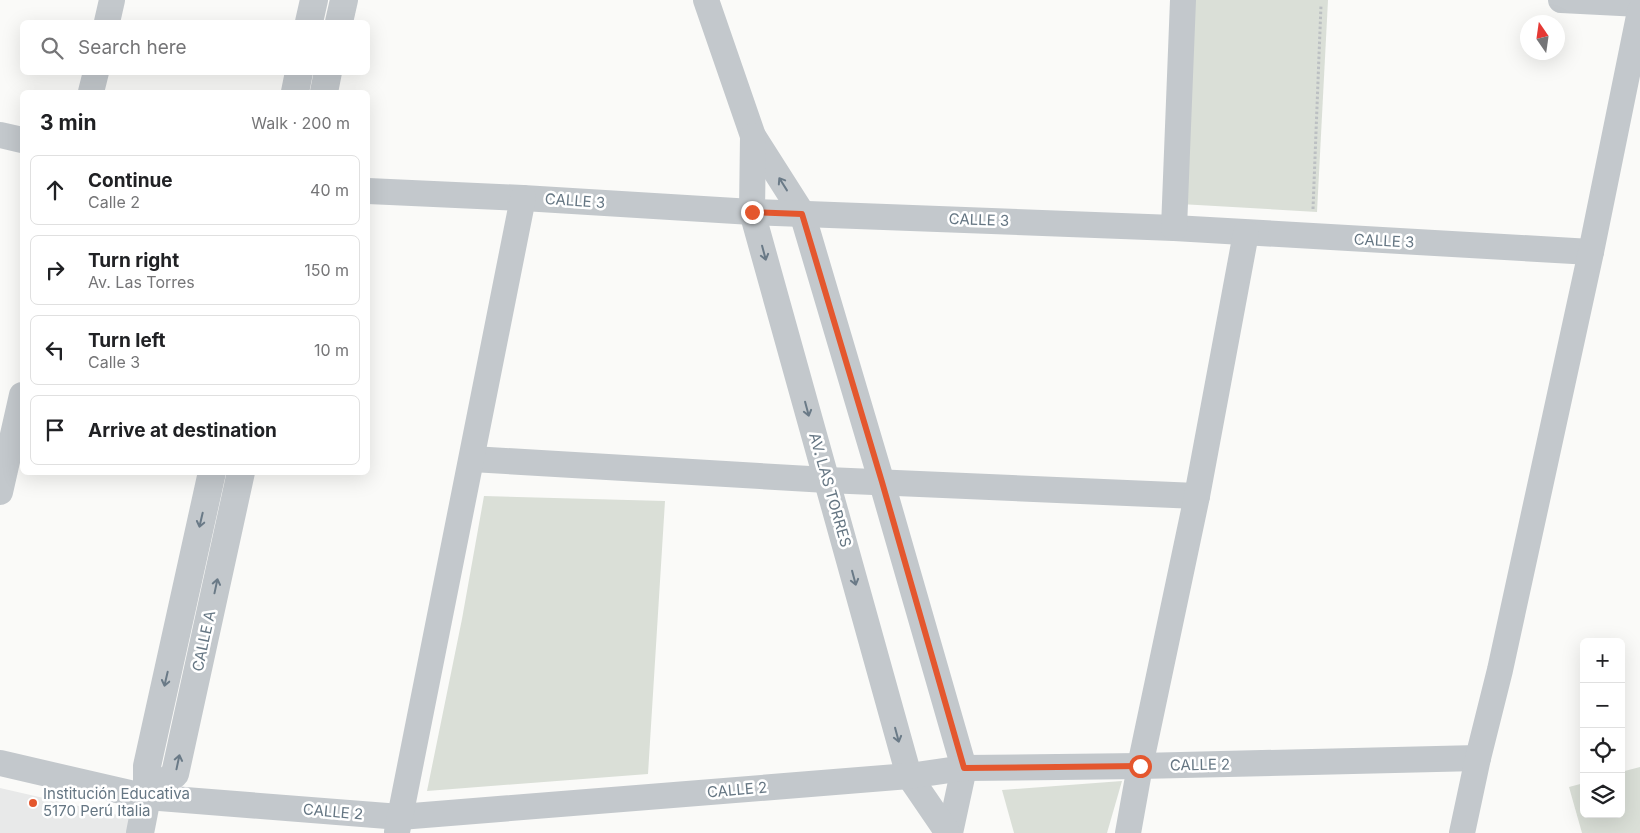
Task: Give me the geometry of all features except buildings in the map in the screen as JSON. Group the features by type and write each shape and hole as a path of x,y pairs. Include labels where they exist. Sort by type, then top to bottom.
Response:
{"street":[{"path":"107,20 112,0"},
{"path":"309,20 314,0"},
{"path":"339,20 344,0"},
{"name":"AV. LAS TORRES","path":"706,0 753,136 802,214 882,482 964,768 949,833"},
{"path":"1174,228 1183,0"},
{"path":"1561,0 1640,4"},
{"path":"1462,833 1500,670 1640,11"},
{"path":"92,90 95,75"},
{"path":"295,90 298,75"},
{"path":"324,90 327,75"},
{"path":"0,135 20,140"},
{"name":"AV. LAS TORRES","path":"753,136 752,212 909,776 949,833"},
{"name":"CALLE 3","path":"370,191 752,212 1174,228 1590,252"},
{"path":"398,825 523,198"},
{"path":"1128,833 1140,766 1197,496 1246,233"},
{"path":"0,492 20,403"},
{"path":"472,459 827,480 1197,496"},
{"name":"CALLE A","path":"140,833 147,797 147,766 211,475"},
{"name":"CALLE A","path":"147,797 175,774 240,475"},
{"name":"CALLE 2","path":"0,763 147,797 398,825 909,776 964,768 1478,758"}],"path":[{"path":"1312,209 1321,5"}],"shaded area":[{"path":"1193,0 1328,0 1317,212 1180,204"},
{"path":"484,496 665,501 648,774 427,791 462,619"},
{"path":"1640,767 1640,833 1582,833 1569,787 1580,784 1580,818 1625,818 1625,771"},
{"path":"1122,781 1107,833 1014,833 1002,790"},
{"name":"Institución Educativa 5170 Perú Italia","path":"0,788 131,818 128,833 0,833"}],"place":[{"name":"Institución Educativa 5170 Perú Italia","path":"33,803"}],"route":[{"path":"752,212 802,214 882,482 964,768 1140,766"}]}
